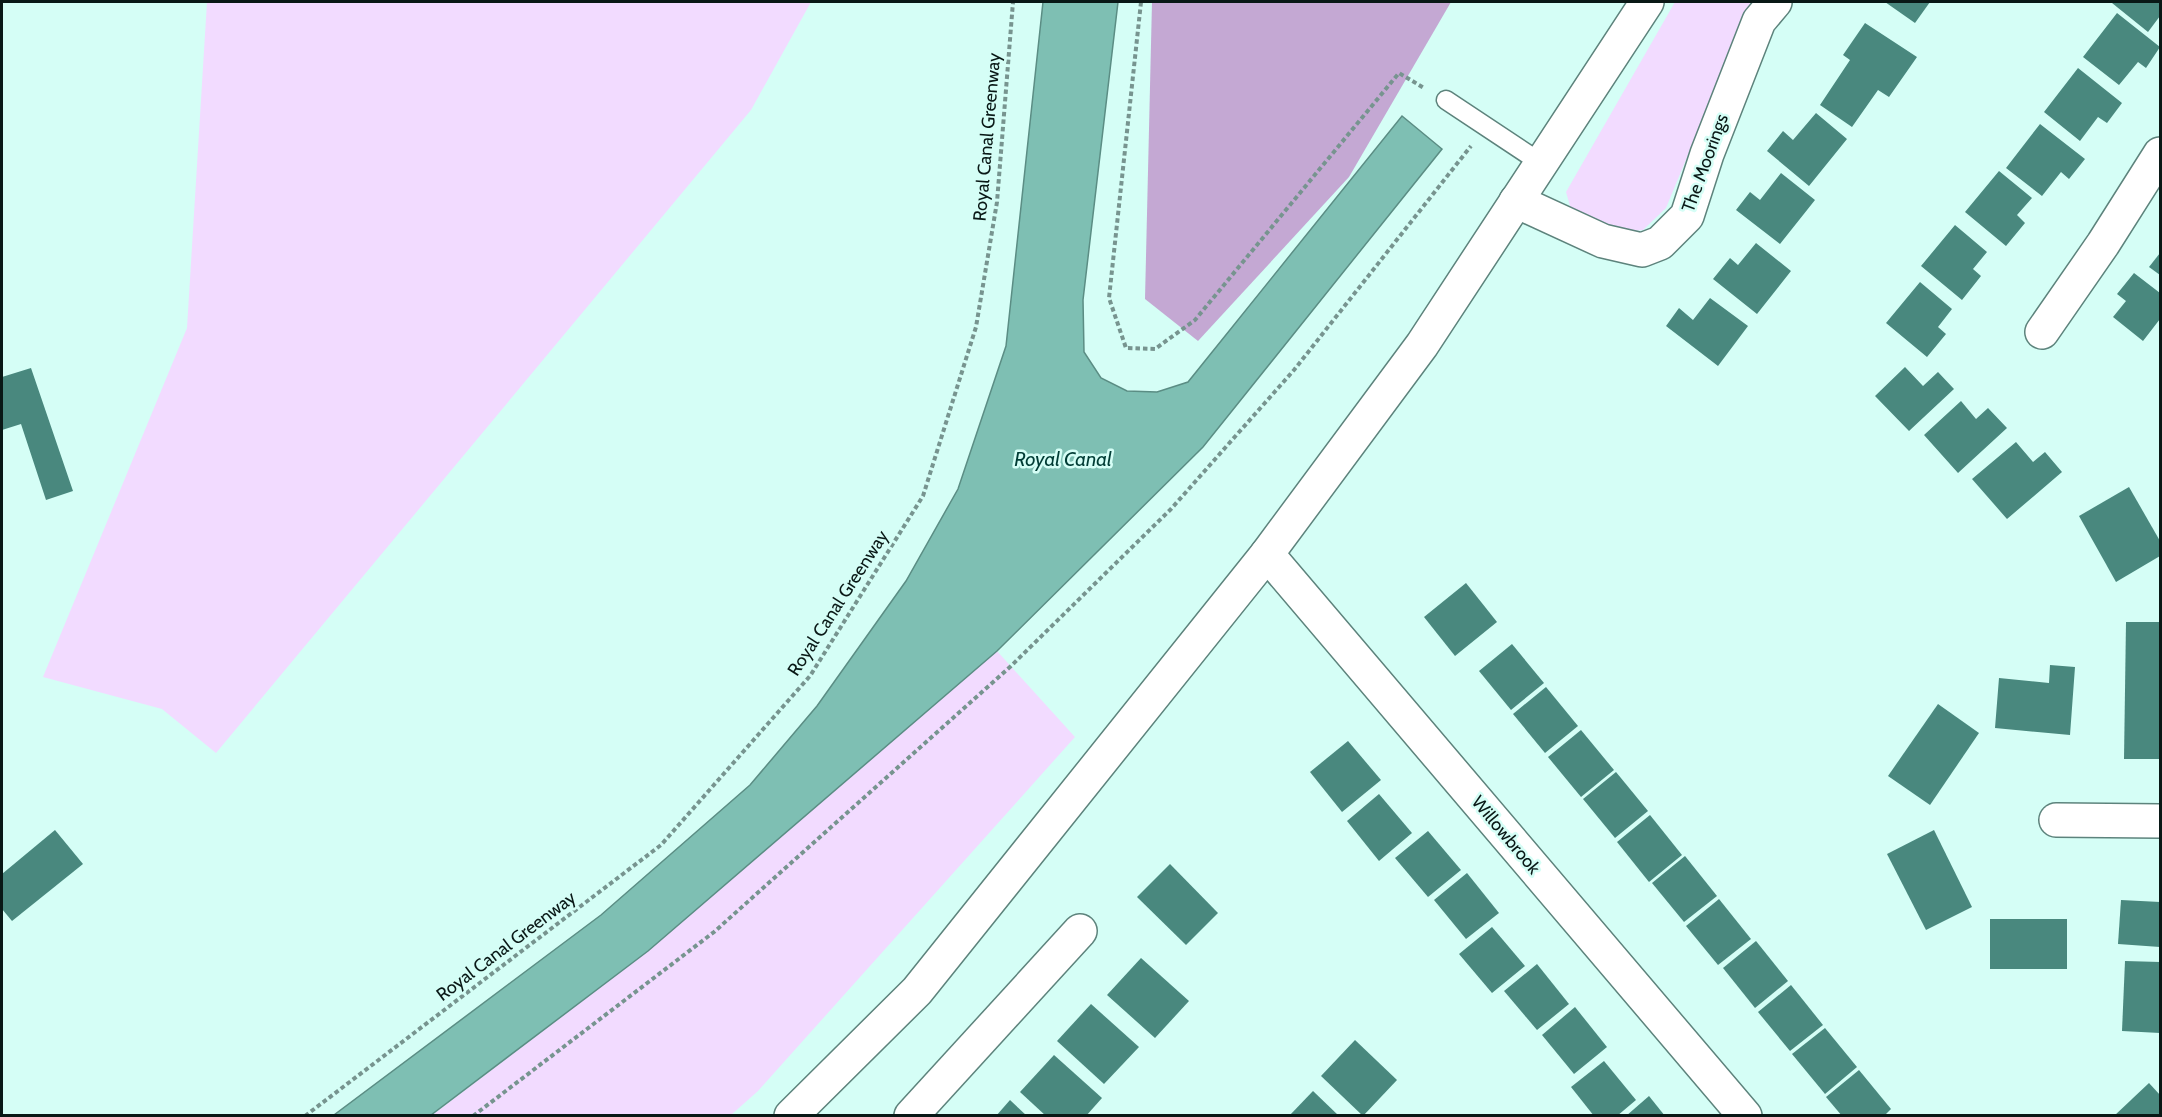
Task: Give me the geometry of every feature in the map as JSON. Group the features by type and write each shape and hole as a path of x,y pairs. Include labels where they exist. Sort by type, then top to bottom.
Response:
{"street":[{"path":"791,1116 917,991 1267,554 1422,345 1647,2"},
{"name":"The Moorings","path":"1516,201 1603,242 1642,250 1660,243 1687,216 1707,154 1759,21 1775,2"},
{"path":"2042,332 2103,244 2160,154"},
{"name":"Willowbrook","path":"1267,554 1745,1116"},
{"path":"2056,819 2160,821"},
{"path":"911,1116 1080,931"}],"lane":[{"path":"1446,100 1541,163"}],"path":[{"name":"Royal Canal Greenway","path":"305,1116 661,845 810,676 923,496 976,327 997,202 1013,2"},
{"path":"1141,2 1109,298 1126,348 1155,349 1195,320 1399,73 1446,100"},
{"path":"473,1116 714,932 1011,666 1171,509 1293,370 1486,128"}],"shaded area":[{"path":"207,2 811,2 751,110 216,753 162,709 43,677 187,328"},
{"path":"1152,2 1451,2 1349,177 1198,341 1145,299"},
{"path":"1675,2 1754,2 1742,24 1666,208 1643,230 1617,232 1572,213 1566,192"},
{"path":"997,651 1075,737 758,1091 731,1115 431,1116 648,951"}],"water":[{"name":"Royal Canal","path":"1043,2 1118,2 1083,300 1084,352 1101,378 1127,391 1157,392 1188,382 1402,116 1442,149 1203,447 997,651 648,951 431,1115 334,1115 601,915 750,785 817,706 906,581 958,489 1006,346"}],"building":[{"path":"1885,2 1930,2 1915,23"},
{"path":"2113,2 2160,2 2160,16 2148,32"},
{"path":"2117,13 2160,47 2146,68 2138,62 2119,85 2083,57"},
{"path":"1865,23 1917,57 1889,97 1878,90 1852,127 1820,105 1850,60 1843,55"},
{"path":"2078,68 2122,103 2107,123 2098,117 2080,141 2044,112"},
{"path":"1816,113 1847,139 1809,186 1767,151 1783,131 1793,140"},
{"path":"2040,124 2085,159 2069,179 2061,172 2042,196 2006,168"},
{"path":"1999,171 2032,198 2017,215 2025,223 2006,246 1965,212"},
{"path":"1781,173 1815,200 1780,244 1736,210 1750,192 1760,200"},
{"path":"1955,225 1987,252 1973,269 1981,276 1962,300 1921,266"},
{"path":"1756,243 1791,271 1757,314 1713,279 1730,258 1738,265"},
{"path":"2160,253 2160,275 2149,267"},
{"path":"2134,273 2160,293 2160,319 2143,341 2113,317 2126,301 2117,294"},
{"path":"1920,282 1952,309 1938,327 1946,334 1927,357 1886,323"},
{"path":"1710,298 1748,326 1718,366 1666,326 1679,308 1693,320"},
{"path":"1905,367 1923,386 1938,372 1954,389 1909,431 1875,396"},
{"path":"31,368 73,491 46,500 21,424 2,430 2,377"},
{"path":"1961,401 1976,419 1988,408 2007,428 1958,473 1924,435"},
{"path":"2016,442 2033,462 2045,452 2062,472 2007,519 1972,479"},
{"path":"2129,487 2160,541 2160,556 2116,582 2079,516"},
{"path":"1466,583 1497,622 1455,656 1424,617"},
{"path":"2126,622 2160,622 2160,759 2124,759"},
{"path":"1512,644 1544,683 1511,710 1479,671"},
{"path":"2050,665 2075,667 2070,735 1995,728 1999,678 2049,683"},
{"path":"1546,687 1578,726 1545,753 1513,714"},
{"path":"1938,704 1979,733 1930,805 1888,776"},
{"path":"1581,730 1614,770 1581,797 1548,757"},
{"path":"1348,741 1381,780 1342,812 1310,772"},
{"path":"1616,772 1648,811 1615,838 1583,799"},
{"path":"1379,794 1412,833 1379,861 1347,821"},
{"path":"1650,815 1682,855 1649,882 1617,842"},
{"path":"55,830 83,864 12,921 2,909 2,874"},
{"path":"1934,830 1972,907 1926,930 1887,854"},
{"path":"1428,831 1461,870 1428,897 1395,858"},
{"path":"1685,856 1717,896 1684,922 1652,883"},
{"path":"1170,864 1218,913 1186,945 1137,897"},
{"path":"1467,873 1499,913 1466,939 1434,900"},
{"path":"1719,899 1751,939 1718,965 1686,926"},
{"path":"2121,900 2160,902 2160,947 2118,944"},
{"path":"1990,919 2067,919 2067,969 1990,969"},
{"path":"1492,927 1525,966 1492,993 1459,954"},
{"path":"1756,941 1788,981 1755,1008 1723,968"},
{"path":"1141,958 1189,1001 1155,1038 1107,995"},
{"path":"2125,961 2160,962 2160,1033 2122,1031"},
{"path":"1537,964 1569,1004 1537,1030 1504,991"},
{"path":"1791,985 1823,1025 1790,1051 1758,1012"},
{"path":"1091,1004 1139,1047 1104,1084 1057,1041"},
{"path":"1575,1007 1607,1047 1574,1074 1542,1035"},
{"path":"1825,1028 1857,1067 1825,1094 1792,1054"},
{"path":"1355,1040 1397,1080 1363,1116 1321,1076"},
{"path":"1054,1055 1102,1098 1086,1116 1046,1116 1020,1092"},
{"path":"1604,1061 1636,1100 1617,1116 1594,1116 1571,1087"},
{"path":"1859,1070 1891,1109 1884,1116 1842,1116 1826,1097"},
{"path":"2149,1083 2160,1095 2160,1116 2114,1116"},
{"path":"1313,1091 1339,1116 1289,1116"},
{"path":"1649,1096 1665,1116 1626,1116"},
{"path":"1010,1100 1027,1116 996,1116"}]}
